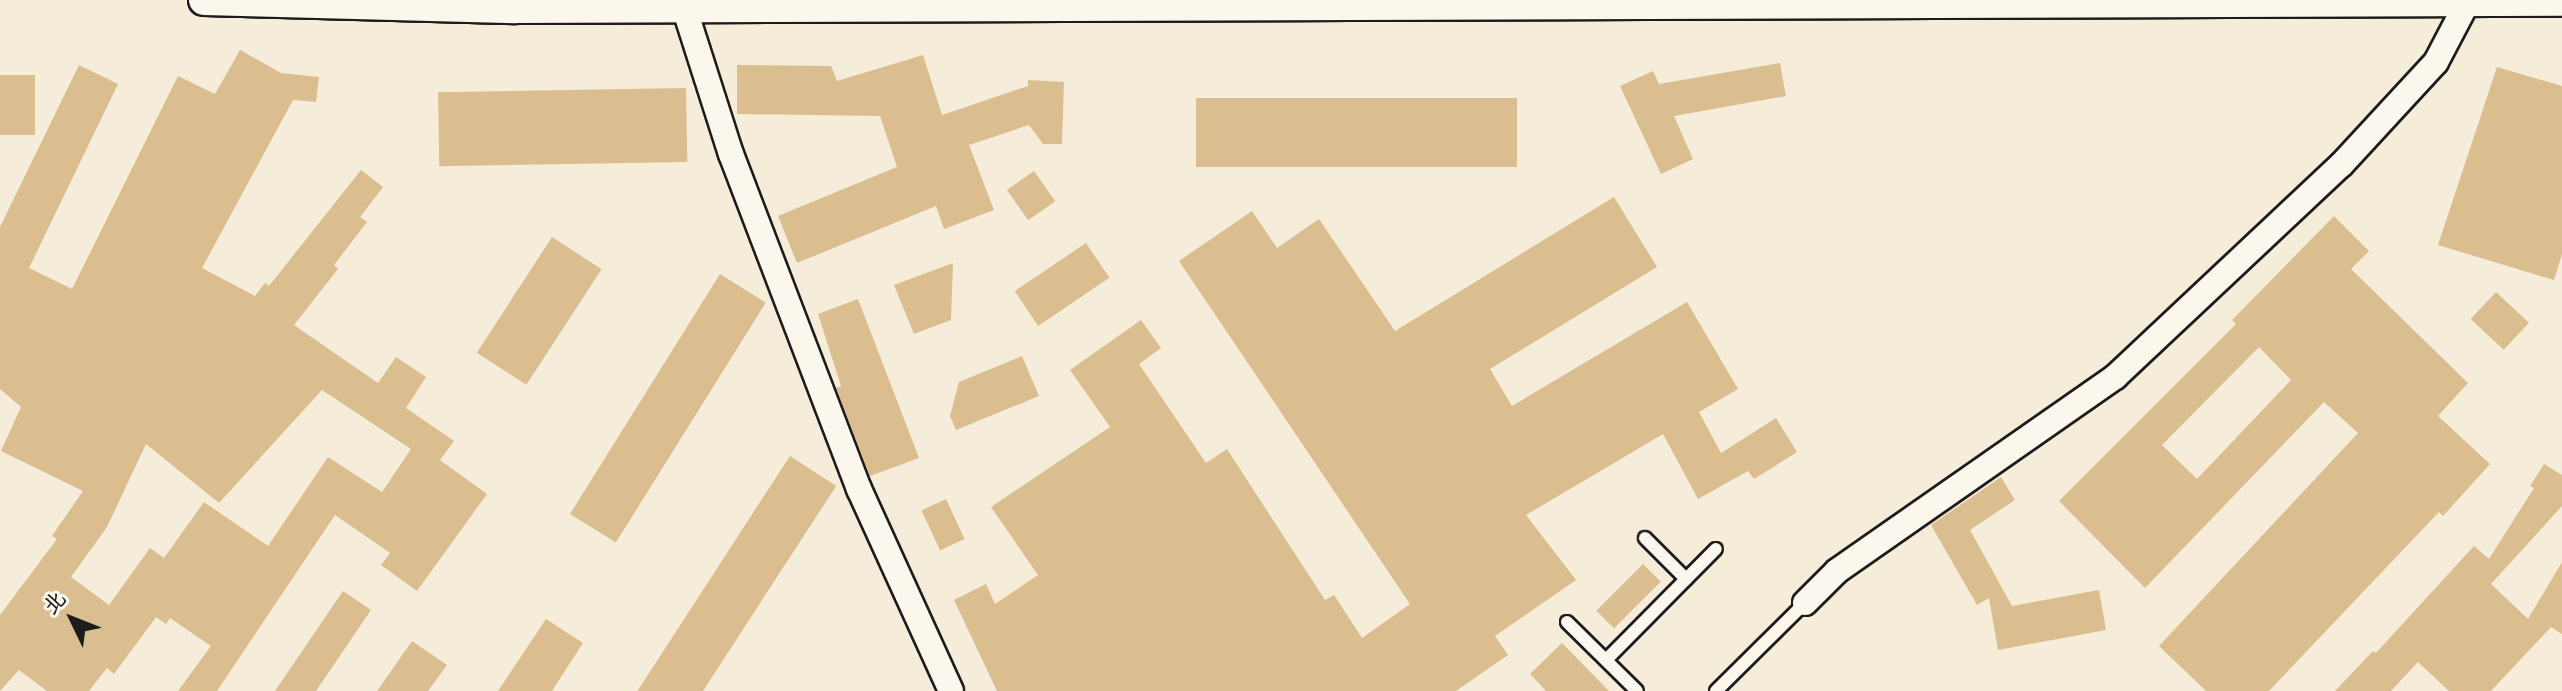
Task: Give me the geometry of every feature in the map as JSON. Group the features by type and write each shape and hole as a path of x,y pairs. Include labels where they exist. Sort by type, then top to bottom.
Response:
{"street":[{"path":"204,0 516,8 961,3 2562,1"},
{"path":"1805,603 1837,571 2115,377 2341,165 2436,62 2468,1"},
{"path":"684,7 731,154 859,489 951,691"}],"lane":[{"path":"1645,538 1686,579"},
{"path":"1606,660 1716,549"},
{"path":"1716,691 1805,603"},
{"path":"1567,622 1637,691"}],"building":[{"path":"240,50 281,73 319,77 316,102 293,100 202,268 255,296 265,283 269,286 361,170 383,187 360,217 367,222 334,265 338,269 294,325 378,383 396,357 426,377 406,408 454,441 440,460 487,494 417,591 381,565 390,553 335,515 217,691 178,691 211,646 170,618 166,624 156,617 114,674 107,668 89,691 47,691 19,670 0,691 0,615 57,539 52,536 83,491 1,451 21,407 0,389 0,227 79,65 118,84 29,268 72,289 178,76 215,94","holes":["322,390 411,449 382,492 328,457 268,546 204,502 164,558 150,548 109,605 71,577 107,527 146,444 219,503"]},
{"path":"923,55 942,115 1028,86 1028,80 1064,82 1062,144 1043,144 1029,125 969,145 994,210 944,229 936,206 797,263 778,216 897,167 880,116 737,114 737,65 831,66 837,81"},
{"path":"1780,63 1786,96 1674,116 1693,159 1661,174 1620,86 1653,71 1659,84"},
{"path":"2497,67 2562,86 2562,254 2554,280 2438,245"},
{"path":"0,75 35,75 35,135 0,135"},
{"path":"686,88 687,162 439,166 438,92"},
{"path":"1196,98 1517,98 1517,167 1196,167"},
{"path":"1034,171 1055,201 1028,220 1007,190"},
{"path":"1614,197 1657,267 1490,369 1512,406 1687,302 1738,389 1699,412 1721,453 1776,418 1797,452 1754,479 1748,471 1698,499 1663,434 1526,515 1576,580 1495,636 1508,655 1456,691 997,691 954,600 986,584 995,604 1038,575 991,507 1110,427 1070,370 1141,320 1161,348 1139,364 1206,463 1227,449 1325,600 1334,595 1362,638 1410,604 1179,261 1252,211 1277,248 1319,219 1395,331"},
{"path":"2334,216 2369,251 2351,269 2468,383 2438,416 2490,464 2443,516 2439,512 2269,691 2206,691 2159,646 2358,433 2324,402 2145,588 2059,501 2236,324 2232,320","holes":["2259,347 2291,380 2197,479 2162,445"]},
{"path":"552,237 601,269 526,385 477,353"},
{"path":"1086,243 1109,278 1038,326 1015,291"},
{"path":"953,263 951,320 914,334 894,285"},
{"path":"720,274 766,303 616,543 570,514"},
{"path":"2496,292 2529,323 2504,350 2471,319"},
{"path":"858,299 919,458 870,476 836,388 841,386 818,314"},
{"path":"1022,356 1039,396 956,430 950,416 959,382"},
{"path":"790,456 836,486 703,691 637,691"},
{"path":"2544,464 2562,475 2562,506 2491,584 2528,619 2562,562 2562,634 2551,627 2491,691 2449,691 2418,662 2391,691 2335,691 2373,651 2376,653 2474,546 2489,559 2534,488 2530,486"},
{"path":"2001,477 2015,500 1970,530 2012,606 2099,590 2106,630 1998,650 1989,598 1977,605 1931,525"},
{"path":"946,499 965,539 940,550 922,510"},
{"path":"1643,564 1661,582 1614,628 1596,611"},
{"path":"343,591 371,610 316,691 275,691"},
{"path":"546,619 583,643 552,691 498,691"},
{"path":"412,641 447,665 428,691 377,691"},
{"path":"1562,643 1609,691 1546,691 1530,674"}]}
